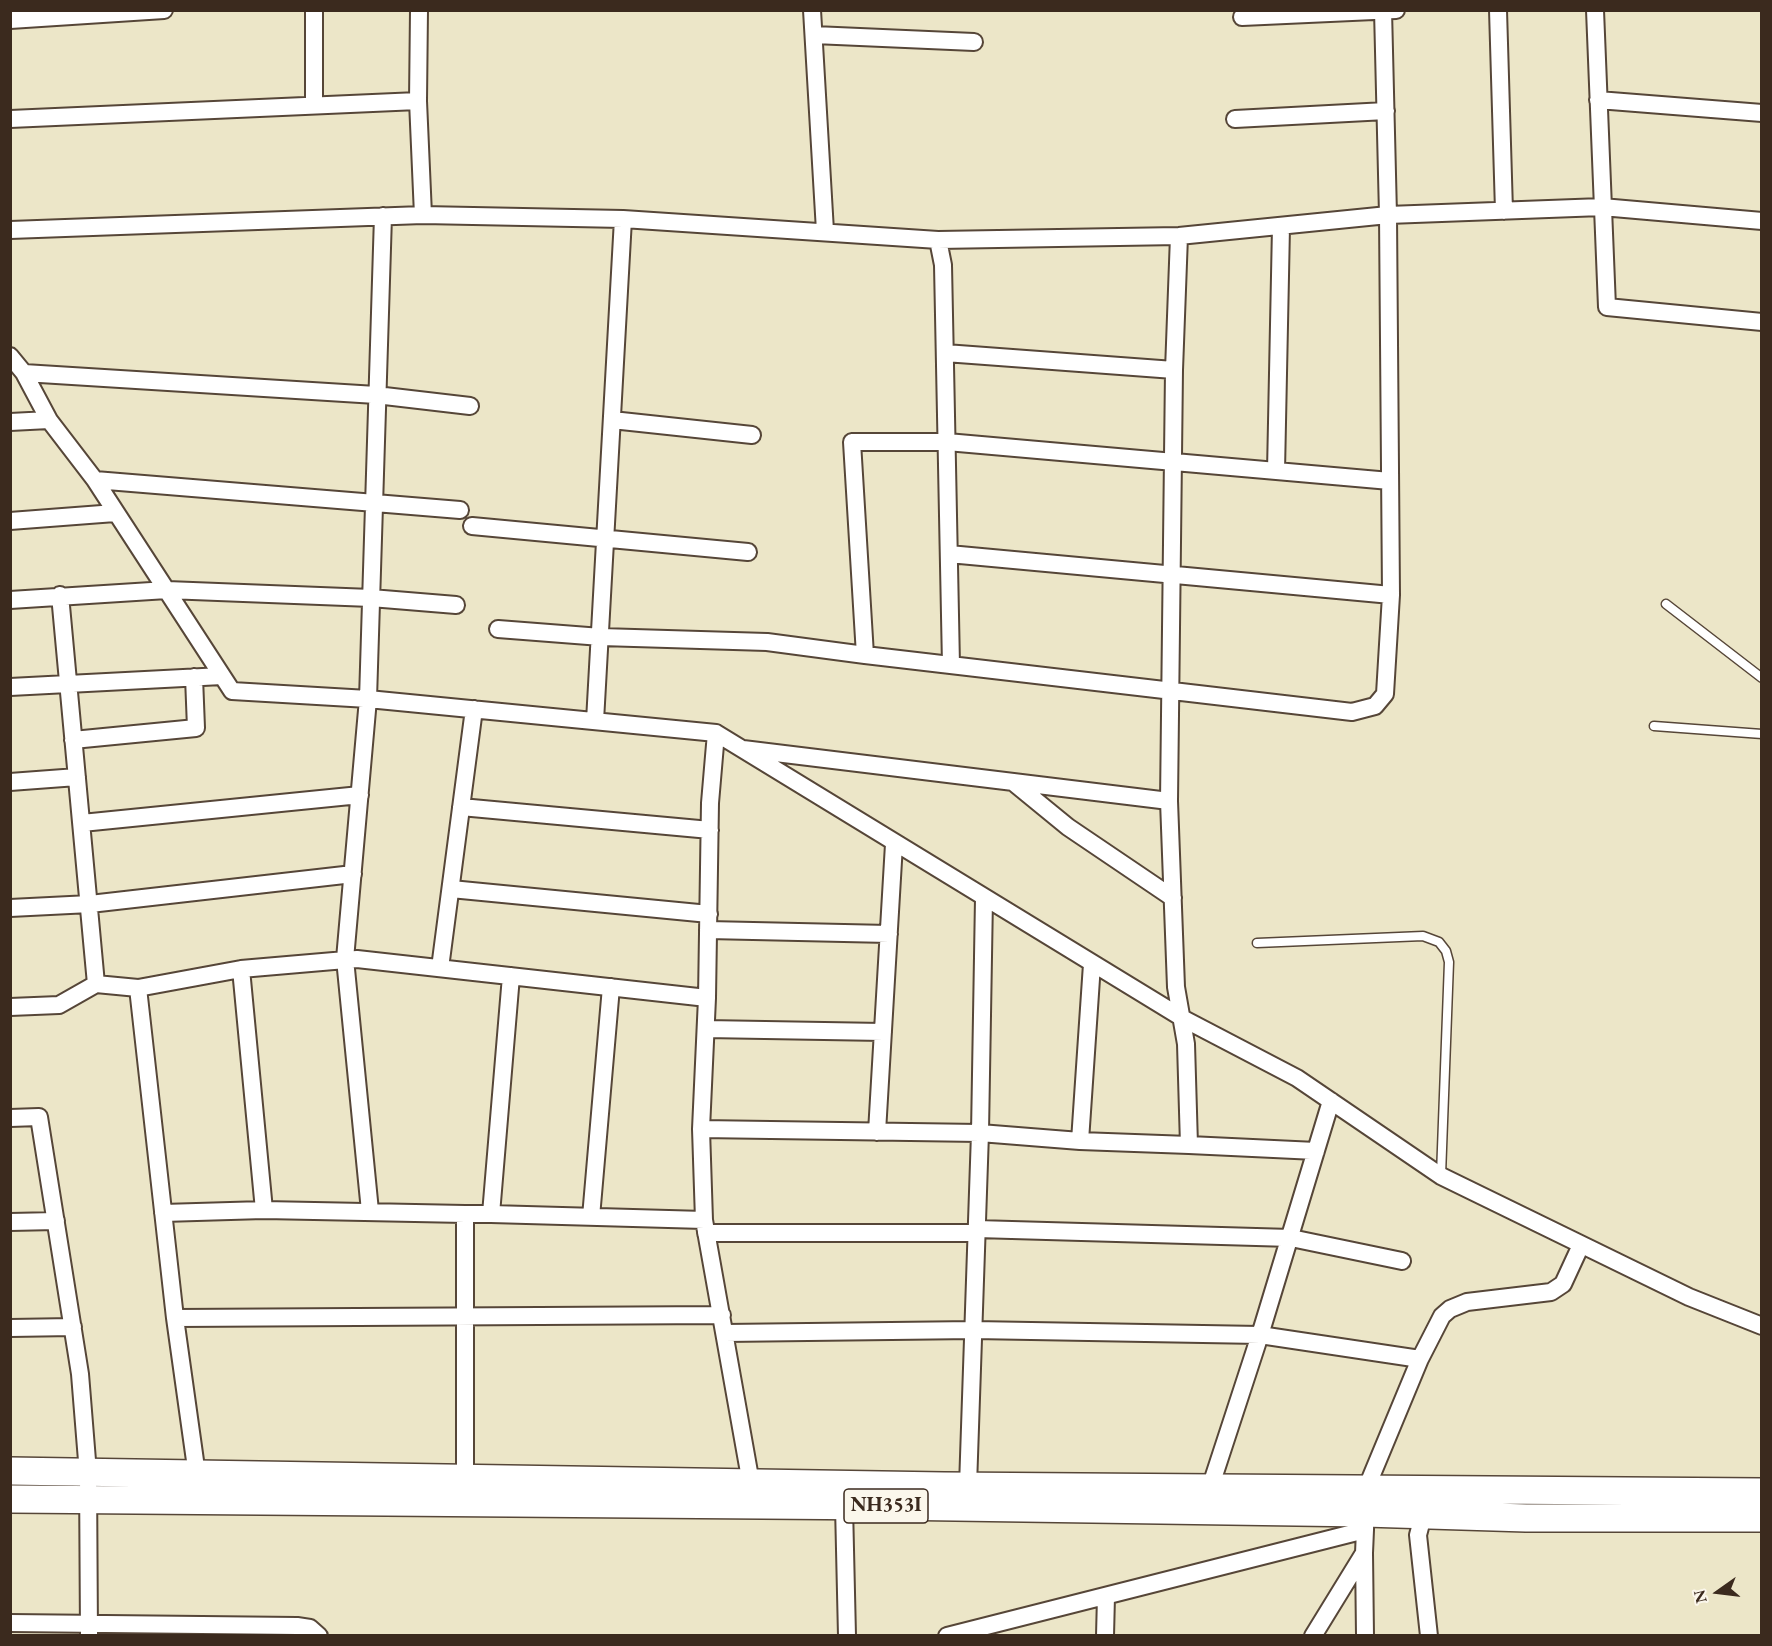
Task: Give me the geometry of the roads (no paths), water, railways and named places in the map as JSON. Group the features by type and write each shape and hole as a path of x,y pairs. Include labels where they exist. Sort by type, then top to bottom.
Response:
{"highway":[{"name":"NH353I","path":"10,1471 465,1479 752,1494 844,1506 1365,1511 1761,1492"},
{"name":"NH353I","path":"10,1499 88,1501 752,1494 968,1486 1210,1488 1365,1511 1423,1516 1761,1518"}],"street":[{"path":"10,20 164,10"},
{"path":"314,10 314,105"},
{"path":"419,10 418,101 423,214"},
{"path":"812,10 825,231"},
{"path":"1242,17 1396,10"},
{"path":"1498,10 1504,211"},
{"path":"1595,10 1607,307 1761,322"},
{"path":"498,629 601,637 767,642 1352,712 1375,706 1385,694 1391,595 1388,215 1383,11"},
{"path":"814,35 974,42"},
{"path":"1598,100 1761,113"},
{"path":"10,119 418,101"},
{"path":"1235,119 1386,111"},
{"path":"10,230 423,214 623,219 938,240 1179,236 1388,215 1602,207 1761,221"},
{"path":"370,1211 345,959 368,699 383,216"},
{"path":"595,721 623,219"},
{"path":"1276,471 1281,227"},
{"path":"1179,236 1174,370 1169,801 1176,987 1184,1019 1189,1145"},
{"path":"938,240 942,265 945,353 951,665"},
{"path":"945,353 1174,370"},
{"path":"10,356 24,373 49,420 94,480 232,691 368,699 716,733 894,844 1184,1019 1297,1078 1441,1176 1689,1297 1761,1326"},
{"path":"24,373 376,395 470,406"},
{"path":"10,422 49,420"},
{"path":"612,420 752,435"},
{"path":"865,655 852,442 947,442 1390,481"},
{"path":"94,480 373,501 460,510"},
{"path":"10,521 115,513"},
{"path":"472,526 748,552"},
{"path":"949,554 1391,595"},
{"path":"10,600 60,595 167,590 371,598 456,605"},
{"path":"60,595 96,984"},
{"path":"10,687 222,676"},
{"path":"73,740 196,728 194,677"},
{"path":"441,968 474,709"},
{"path":"716,733 710,830 707,998 701,1129 705,1227 752,1494"},
{"path":"739,748 1169,801"},
{"path":"10,782 77,777"},
{"path":"1012,782 1068,827 1173,897"},
{"path":"82,824 360,795"},
{"path":"461,807 710,830"},
{"path":"878,1132 894,844"},
{"path":"10,908 90,904 353,874"},
{"path":"451,890 709,922 889,934"},
{"path":"968,1486 980,1133 984,898"},
{"path":"10,1007 59,1005 96,984 138,988 241,969 345,959 707,998"},
{"path":"1080,1141 1092,964"},
{"path":"241,969 264,1210"},
{"path":"491,1214 511,976"},
{"path":"591,1217 611,987"},
{"path":"138,988 175,1318 197,1475"},
{"path":"706,1029 883,1032"},
{"path":"1210,1488 1260,1335 1331,1101"},
{"path":"10,1118 39,1117 73,1327 80,1374 88,1473 89,1630"},
{"path":"701,1129 980,1133 1080,1141 1316,1151"},
{"path":"163,1213 264,1210 370,1211 591,1217 705,1227 1290,1238 1402,1261"},
{"path":"465,1214 465,1479"},
{"path":"10,1222 56,1221"},
{"path":"1365,1635 1365,1511 1420,1359 1442,1316 1450,1309 1467,1302 1551,1292 1563,1284 1581,1245"},
{"path":"175,1318 722,1315"},
{"path":"10,1328 73,1327"},
{"path":"725,1333 974,1330 1260,1335 1420,1359"},
{"path":"844,1506 847,1635"},
{"path":"947,1635 1106,1596 1365,1511"},
{"path":"1423,1516 1418,1535 1429,1635"},
{"path":"1313,1635 1364,1553"},
{"path":"1105,1635 1106,1596"},
{"path":"10,1623 89,1630 297,1626 310,1628 319,1635"}],"lane":[{"path":"1666,604 1761,678"},
{"path":"1654,726 1761,734"},
{"path":"1257,944 1423,936 1439,942 1446,951 1449,962 1441,1176"}]}
